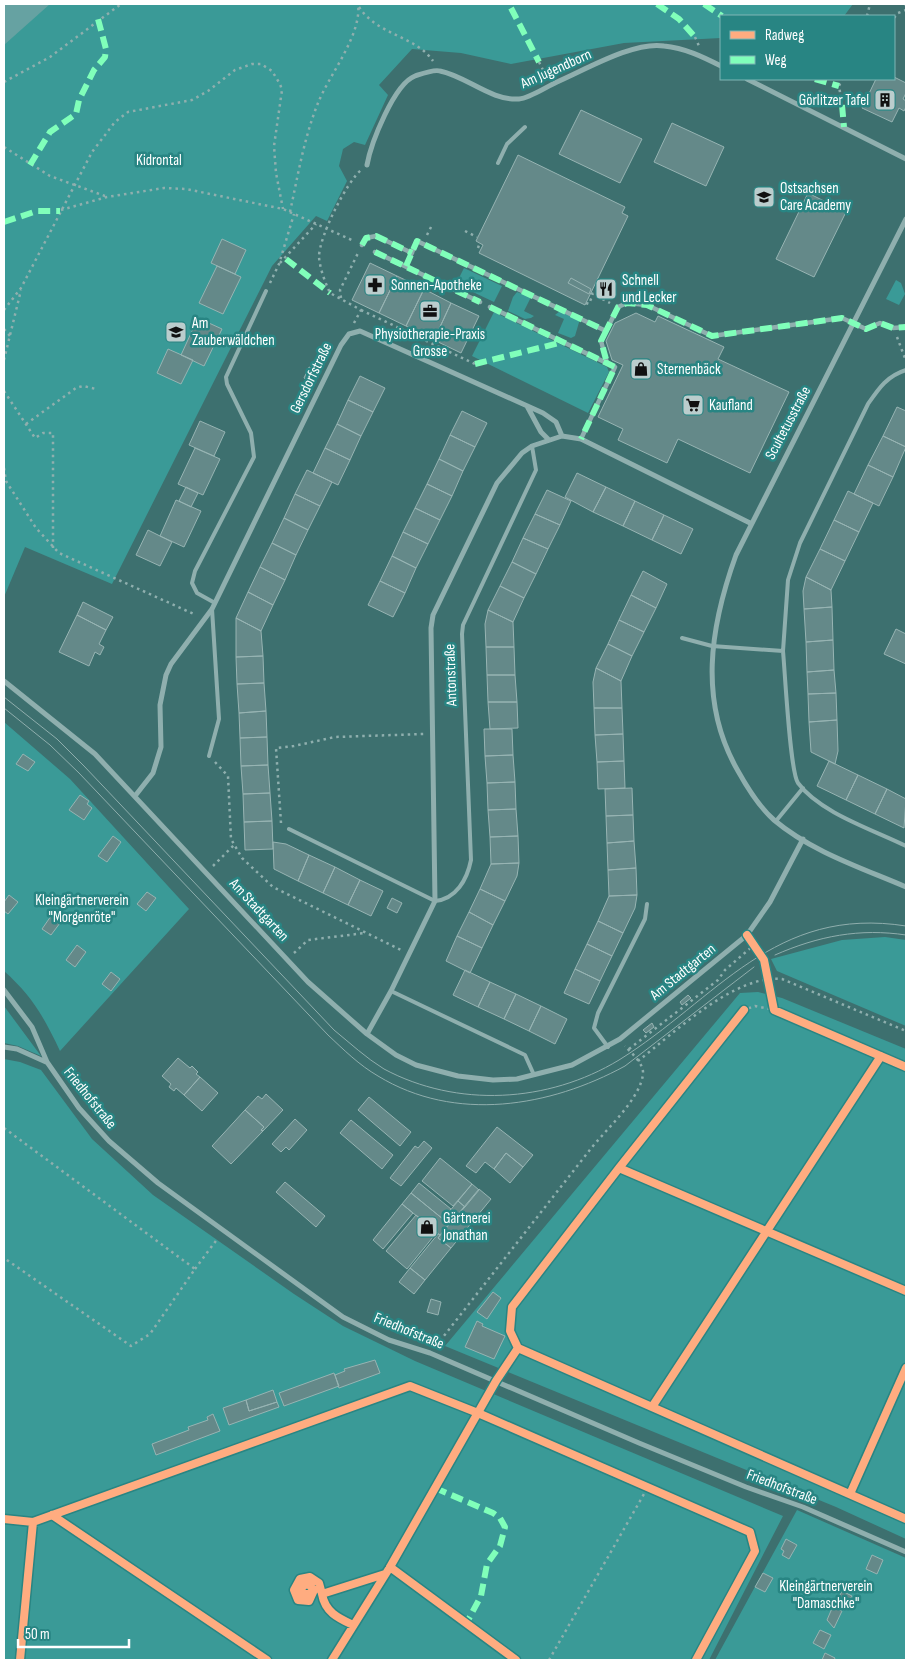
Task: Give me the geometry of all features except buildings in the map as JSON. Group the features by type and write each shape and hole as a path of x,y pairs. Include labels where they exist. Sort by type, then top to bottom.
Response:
{"street":[{"name":"Am Jugendborn","path":"439,70 496,95 519,99 612,58 640,48 662,45 695,53 720,66"},
{"path":"367,165 376,132 403,85 413,76 439,70"},
{"path":"749,80 906,158"},
{"name":"Scultetusstraße","path":"906,219 854,324 750,523 725,584 712,646 712,692 720,734 728,754 745,784 765,811 776,821 834,857 906,887"},
{"path":"362,245 366,238 376,236 412,253"},
{"path":"406,266 418,241 606,331"},
{"path":"375,252 480,302"},
{"path":"608,363 601,341 618,307 627,303 647,305 712,336 842,318 866,329 880,323 893,328 906,327"},
{"path":"490,307 615,367 581,439"},
{"name":"Gersdorfstraße","path":"135,796 153,773 161,747 160,704 166,675 212,609 341,345 349,334 360,330 527,406 556,422 562,436"},
{"path":"527,406 541,432 550,440"},
{"name":"Antonstraße","path":"367,1034 410,954 435,901 430,628 433,615 498,483 522,453 532,446 562,436 581,439 750,523"},
{"name":"Am Stadtgarten","path":"4,681 95,754 287,959 343,1015 396,1055 416,1065 449,1074 493,1080 517,1079 572,1065 608,1047 747,935 770,902 803,839"},
{"name":"Friedhofstraße","path":"4,990 32,1027 47,1062 79,1108 108,1141 158,1183 343,1317 389,1340 430,1353 639,1443 746,1487 803,1507 906,1552"},
{"path":"4,1047 17,1049 47,1062"}],"lane":[{"path":"498,163 507,144 525,127"},
{"path":"215,603 198,594 192,583 196,571 254,457 251,433 227,384 226,377 266,291"},
{"path":"906,370 884,382 868,404 800,543 788,580 783,652 793,763 797,782 829,809 906,846"},
{"name":"Antonstraße","path":"435,901 453,896 469,869 471,860 463,625 536,470 532,446"},
{"path":"209,756 220,719 212,609"},
{"path":"682,638 712,646 783,652"},
{"path":"776,821 803,788"},
{"path":"289,829 435,901"},
{"path":"608,1047 594,1028 598,1013 645,919 647,904"},
{"path":"391,990 525,1055 534,1075"}],"path":[{"path":"4,82 50,57 121,4"},
{"path":"358,6 372,24 422,50 439,70"},
{"path":"290,212 309,128 318,101 353,32 358,6"},
{"path":"895,17 898,13 906,10"},
{"path":"695,37 698,41"},
{"path":"538,62 550,85"},
{"path":"4,310 21,288 92,152 115,122 128,112 192,100 244,66 261,64 276,75 282,90 274,134 274,156 283,209"},
{"path":"842,80 840,86 842,105"},
{"path":"4,147 44,172 107,197"},
{"path":"367,165 356,174 348,186 320,249 321,268 330,293 361,310 475,364"},
{"path":"60,211 107,197 164,188 186,188 283,209 356,242"},
{"path":"266,291 279,264 294,214"},
{"path":"279,264 316,224"},
{"path":"465,231 477,237"},
{"path":"342,300 340,290 362,245"},
{"path":"4,360 21,288"},
{"path":"586,303 588,304 592,294 618,307"},
{"path":"349,334 361,310"},
{"path":"4,329 10,336"},
{"path":"900,344 906,361"},
{"path":"26,424 76,388 83,386 96,389"},
{"path":"4,391 35,438 43,433 53,433 53,548"},
{"path":"4,468 5,480 36,528 53,548 60,553 204,620"},
{"path":"289,829 281,825 276,748 335,737 433,734"},
{"path":"209,756 228,776 231,839 242,858 273,887 410,954"},
{"path":"206,872 234,845"},
{"path":"287,959 308,940 368,933"},
{"path":"747,935 764,960 774,1010"},
{"path":"628,1050 718,980 725,970 754,945"},
{"path":"638,1061 726,994 768,978 782,979 906,1031"},
{"path":"906,1067 774,1010 755,1006 744,1010 618,1168 512,1307 510,1331 518,1348 906,1519"},
{"path":"430,1353 593,1145 633,1098 641,1083 643,1072 638,1061 620,1039"},
{"path":"652,1407 881,1056"},
{"path":"4,1128 195,1270"},
{"path":"618,1168 906,1291"},
{"path":"4,1258 132,1346 150,1334 223,1231"},
{"path":"332,1660 390,1567 496,1381 518,1348"},
{"path":"850,1494 906,1368"},
{"path":"4,1519 33,1522 410,1386 478,1413 750,1532 755,1551 696,1660"},
{"path":"549,1660 648,1487"},
{"path":"52,1515 267,1660"},
{"path":"20,1660 33,1522"},
{"path":"390,1567 516,1660"},
{"path":"322,1594 385,1574"},
{"path":"308,1594 304,1595 301,1592 305,1584 314,1588 311,1599 303,1602 295,1596 295,1586 300,1579 313,1578 319,1583 326,1606 335,1617 353,1625"}],"green space":[{"name":"Kidrontal","path":"4,4 853,4 845,15 720,15 720,38 624,43 511,64 461,53 412,49 379,85 388,95 365,145 354,142 343,149 339,166 347,181 327,221 316,216 272,266 112,584 25,547 4,597"},
{"path":"464,268 502,286 494,302 456,284"},
{"path":"896,280 901,283 905,294 899,305 886,299"},
{"path":"517,292 531,297 524,311 534,316 531,318 525,319 508,311"},
{"path":"560,311 580,319 575,336 571,338 558,333 564,319 555,315"},
{"path":"494,312 607,367 609,372 588,413 472,356"},
{"name":"Kleingärtnerverein \"Morgenröte\"","path":"4,722 70,779 189,909 60,1051 30,998 4,971"},
{"path":"885,937 906,940 906,1026 777,971 771,959 842,940"},
{"path":"758,992 782,998 906,1049 906,1539 836,1507 445,1346 740,993"},
{"path":"4,1006 41,1056 18,1046 4,1043"},
{"path":"4,1059 20,1062 41,1070 92,1139 153,1195 343,1326 415,1361 783,1516 709,1660 4,1660"},
{"name":"Kleingärtnerverein \"Damaschke\"","path":"797,1510 906,1558 906,1660 715,1660"}],"shaded area":[{"path":"4,4 50,4 4,45"}],"tram line":[{"path":"4,697 57,739 84,766 334,1030 384,1069 412,1082 442,1090 472,1095 502,1095 533,1092 563,1085 592,1074 619,1060 654,1036 750,962 783,943 819,929 860,923 906,926"},
{"path":"4,708 50,745 79,773 328,1035 364,1067 408,1091 439,1100 470,1104 502,1104 534,1100 566,1091 596,1080 625,1066 754,967"},
{"path":"775,955 791,948 839,935 872,932 906,935"}],"marked path":[{"path":"657,4 679,19 695,37"},
{"path":"704,4 720,15"},
{"path":"511,8 539,62"},
{"path":"30,165 50,132 76,114 79,100 94,70 105,57 106,49 98,19"},
{"path":"818,80 839,86"},
{"path":"842,105 844,127"},
{"path":"4,222 37,211 60,211"},
{"path":"362,245 366,238 376,236 412,253"},
{"path":"406,266 417,241 606,331 618,307 627,303 647,305 712,336 842,318 866,329 880,323 893,328 906,327"},
{"path":"375,252 480,302"},
{"path":"286,259 330,293"},
{"path":"490,307 615,367 581,439"},
{"path":"606,331 601,341 607,363"},
{"path":"475,364 563,342"},
{"path":"435,1488 493,1513 500,1518 505,1527 500,1546 487,1564 481,1596 466,1624"}],"cycle path":[{"path":"747,935 764,960 774,1010 906,1067"},
{"path":"332,1660 390,1567 496,1381 518,1348 510,1331 512,1307 744,1010"},
{"path":"652,1407 881,1056"},
{"path":"619,1168 906,1291"},
{"path":"518,1348 906,1519"},
{"path":"850,1494 906,1368"},
{"path":"4,1519 33,1522 410,1386 478,1413 750,1532 755,1551 696,1660"},
{"path":"52,1515 267,1660"},
{"path":"20,1660 33,1522"},
{"path":"390,1567 516,1660"},
{"path":"353,1625 333,1614 326,1605 322,1594 385,1574"},
{"path":"308,1594 302,1594 301,1589 305,1584 314,1590 309,1601 298,1600 294,1590 300,1579 310,1577 319,1583 322,1594"}],"place":[{"name":"Görlitzer Tafel","path":"885,100"},
{"name":"Ostsachsen Care Academy","path":"764,197"},
{"name":"Sonnen-Apotheke","path":"375,285"},
{"name":"Schnell und Lecker","path":"606,289"},
{"name":"Physiotherapie-Praxis Grosse","path":"430,311"},
{"name":"Am Zauberwäldchen","path":"176,332"},
{"name":"Sternenbäck","path":"641,369"},
{"name":"Kaufland","path":"693,405"},
{"name":"Gärtnerei Jonathan","path":"427,1227"}]}
